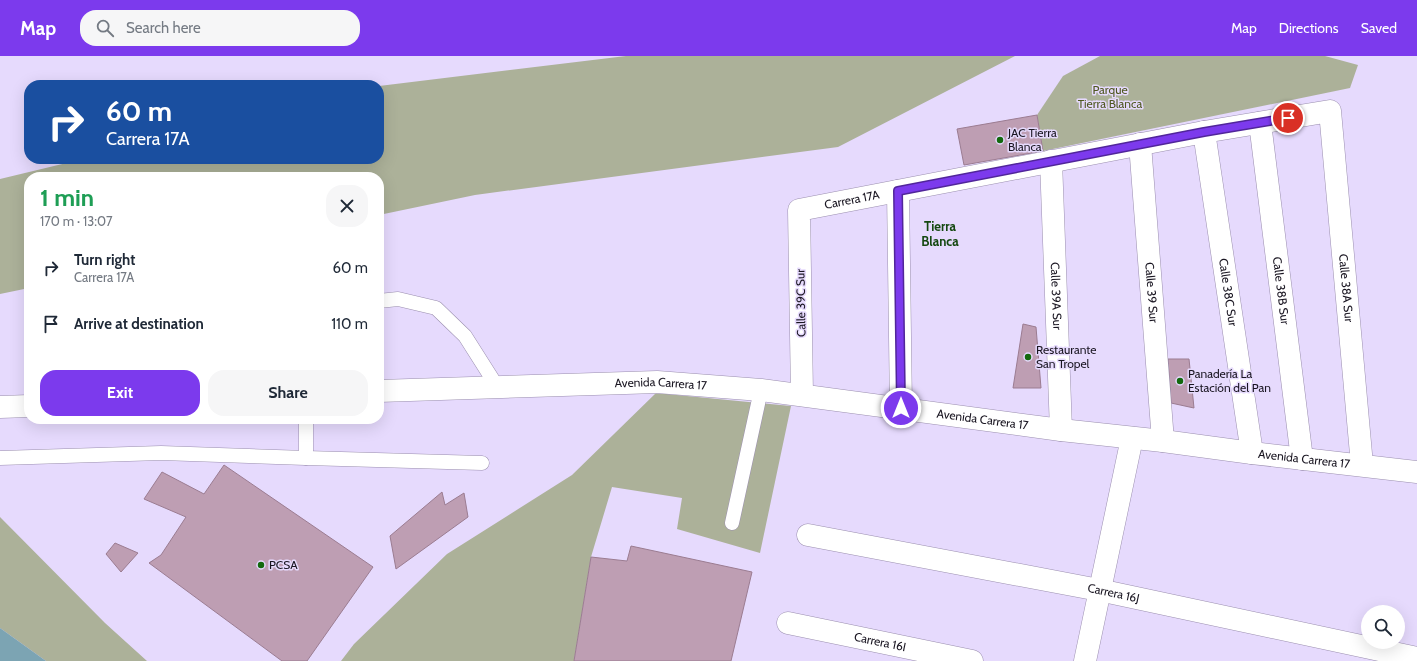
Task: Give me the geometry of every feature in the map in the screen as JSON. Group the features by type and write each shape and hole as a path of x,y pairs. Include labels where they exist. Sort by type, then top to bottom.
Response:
{"street":[{"name":"Carrera 17A","path":"799,210 1204,132 1330,111"},
{"name":"Calle 38A Sur","path":"1330,111 1362,465"},
{"name":"Calle 38B Sur","path":"1260,123 1302,458"},
{"name":"Calle 38C Sur","path":"1204,132 1252,453"},
{"name":"Calle 39 Sur","path":"1140,144 1163,441"},
{"name":"Calle 39A Sur","path":"1051,162 1061,430"},
{"path":"898,191 901,408"},
{"name":"Calle 39C Sur","path":"799,210 802,395"},
{"name":"Avenida Carrera 17","path":"384,391 657,382 761,390 1061,430 1417,472"},
{"path":"0,407 24,406"},
{"path":"1085,661 1132,438"},
{"name":"Carrera 16J","path":"808,535 1099,590 1417,658"},
{"name":"Carrera 16I","path":"788,622 972,661"}],"lane":[{"path":"384,300 398,299 436,308 465,336 498,388"},
{"path":"732,523 761,390"},
{"path":"306,424 306,458"},
{"path":"0,458 161,453 482,463"}],"green space":[{"path":"626,56 1015,56 838,147 475,195 384,214 384,172 29,172 62,164 384,164 384,85"},
{"name":"Parque Tierra Blanca","path":"1100,56 1325,56 1358,65 1350,88 1043,151 1037,115 1063,76"},
{"path":"24,173 24,289 0,294 0,179"},
{"path":"656,393 791,406 760,553 677,529 682,498 612,487 591,557 574,661 341,661 354,644 447,554 572,475"},
{"path":"0,517 105,623 147,661 46,661 0,628"}],"water":[{"path":"0,628 46,661 0,661"}],"building":[{"name":"JAC Tierra Blanca","path":"1037,115 1043,151 964,165 957,129"},
{"name":"Restaurante San Tropel","path":"1023,324 1036,327 1041,388 1013,388"},
{"name":"Panadería La Estación del Pan","path":"1168,359 1189,359 1194,408 1171,403"},
{"name":"PCSA","path":"224,465 373,567 307,661 282,661 149,563 161,555 186,517 144,499 162,472 204,494"},
{"path":"442,492 445,505 464,493 468,517 396,569 390,536"},
{"path":"115,543 138,553 121,572 106,554"},
{"path":"631,546 752,572 731,661 574,661 591,557 627,561"}],"place":[{"name":"JAC Tierra Blanca","path":"1000,140"},
{"name":"Restaurante San Tropel","path":"1028,357"},
{"name":"Panadería La Estación del Pan","path":"1180,381"},
{"name":"PCSA","path":"261,565"}],"district":[{"name":"Tierra Blanca","path":"940,234"}],"route":[{"path":"901,408 898,191 1204,132 1288,118"}]}
